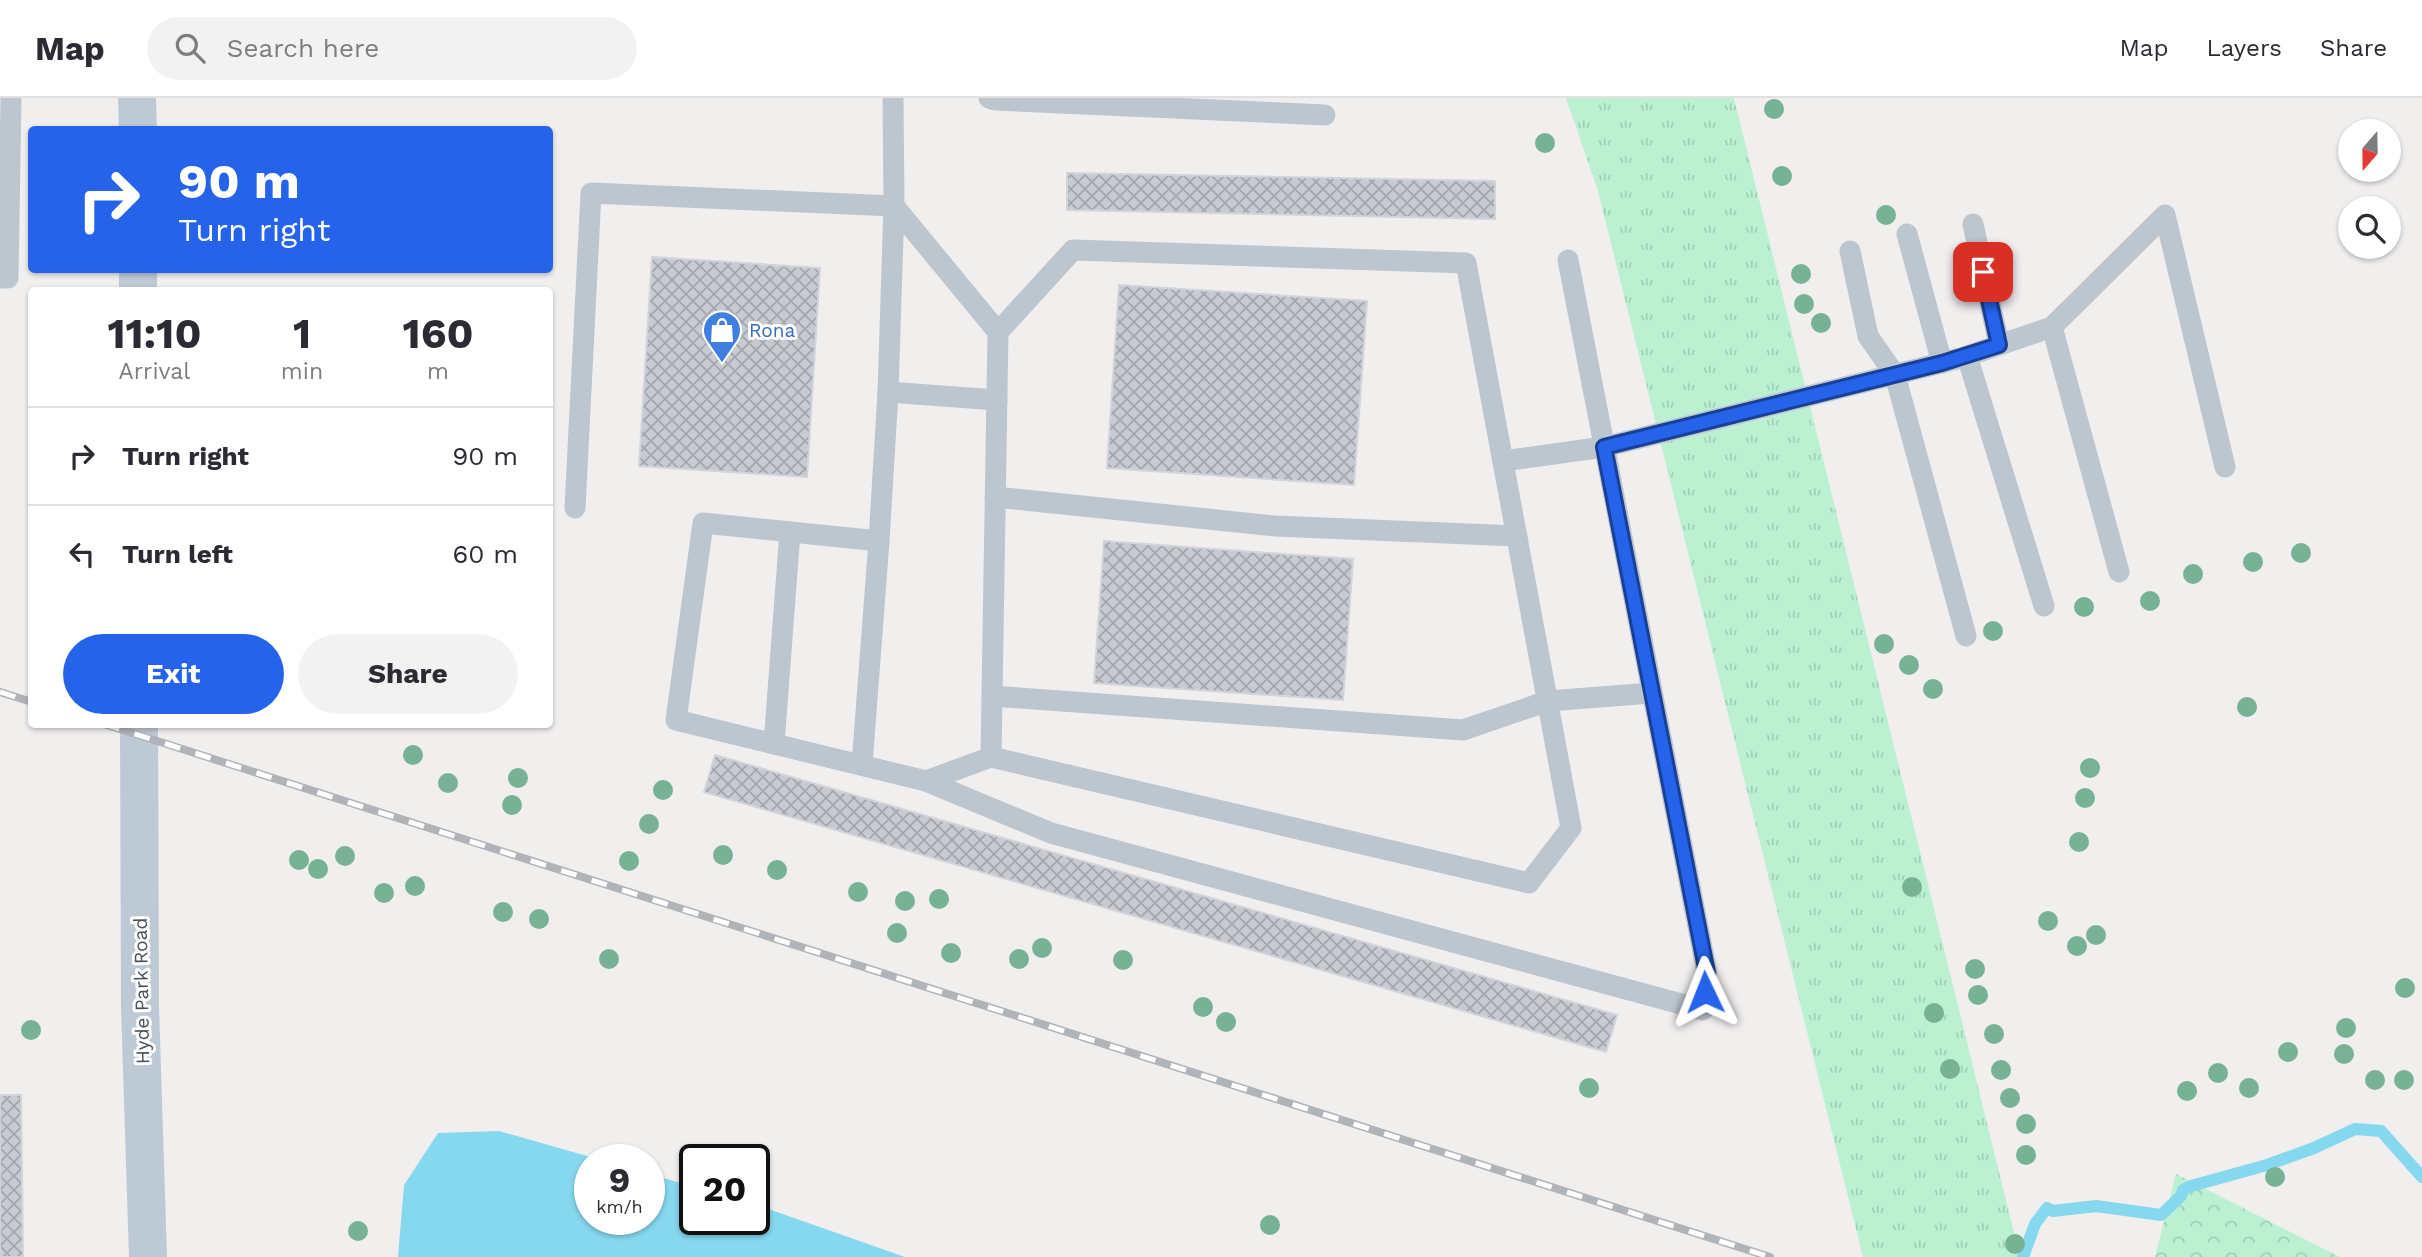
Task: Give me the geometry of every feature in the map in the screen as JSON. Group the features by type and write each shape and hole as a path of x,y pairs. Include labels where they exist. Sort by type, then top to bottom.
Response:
{"main road":[{"path":"138,98 138,126"},
{"name":"Hyde Park Road","path":"139,728 140,1007 148,1257"}],"lane":[{"path":"0,278 8,278 11,98"},
{"path":"862,765 888,392 894,206 893,98"},
{"path":"989,98 1325,115"},
{"path":"575,508 591,193 894,206 998,332 991,757"},
{"path":"1503,461 1604,447 1942,363 2052,327 2165,215 2225,467"},
{"path":"1973,224 1999,345"},
{"path":"1907,234 1942,363"},
{"path":"926,781 991,757 1529,883 1571,828 1466,263 1073,250 998,332"},
{"path":"1850,251 1868,336 1895,374 1966,636"},
{"path":"879,541 703,523 676,720 926,781 1051,834 1703,1010 1707,973 1567,260"},
{"path":"2052,327 2119,572"},
{"path":"1967,356 2044,606"},
{"path":"888,392 997,400"},
{"path":"995,497 1275,526 1517,536"},
{"path":"774,744 790,532"},
{"path":"992,696 1463,730 1548,701 1652,693"}],"green space":[{"path":"1566,98 1734,98 2020,1257 1863,1257 1598,191"},
{"path":"2176,1174 2340,1257 2155,1257"}],"water":[{"path":"499,1131 574,1152 574,1235 665,1235 665,1179 679,1182 679,1235 770,1235 770,1210 905,1257 398,1257 404,1185 438,1133"}],"building":[{"path":"1067,173 1495,181 1495,219 1067,210"},
{"path":"652,257 820,268 807,477 639,466"},
{"path":"1119,285 1367,301 1354,485 1107,468"},
{"path":"1104,541 1353,559 1343,700 1094,683"},
{"path":"715,755 1617,1015 1606,1052 704,792"},
{"path":"0,1095 21,1095 23,1257 0,1257"}],"waterway":[{"path":"2023,1257 2035,1224 2047,1208 2053,1211 2096,1206 2161,1215 2181,1196 2183,1190 2191,1186 2267,1165 2355,1129 2381,1131 2422,1177"}],"railway":[{"path":"0,692 28,701"},
{"path":"117,728 1770,1257"}],"place":[{"name":"Rona","path":"722,364"}],"route":[{"path":"1705,992 1707,973 1604,447 1942,363 1999,345 1983,272"}]}
